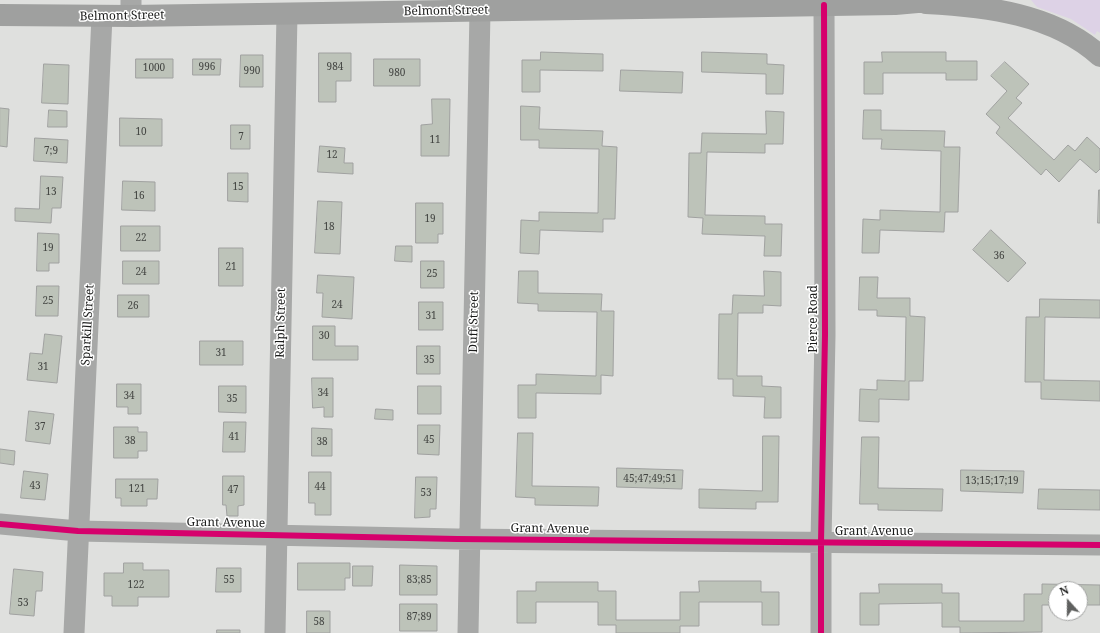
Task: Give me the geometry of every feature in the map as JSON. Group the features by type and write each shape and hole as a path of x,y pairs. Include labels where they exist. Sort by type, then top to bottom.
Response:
{"main road":[{"name":"Belmont Street","path":"0,15 102,16 131,8 279,9 430,6 480,11 601,4 733,3 824,5 931,1 979,8 1032,19 1073,36 1100,56"}],"street":[{"name":"Pierce Road","path":"821,633 821,542 825,335 824,5"},
{"name":"Ralph Street","path":"275,633 277,535 279,9"},
{"name":"Duff Street","path":"468,633 480,11"},
{"name":"Sparkill Street","path":"74,633 102,16"},
{"name":"Grant Avenue","path":"0,524 78,531 470,539 1100,545"}],"shaded area":[{"path":"1031,0 1100,0 1100,33 1097,31 1095,35 1071,19 1037,7"}],"building":[{"path":"541,52 603,54 603,71 540,70 540,92 522,92 522,60 540,60"},
{"path":"702,52 767,54 767,64 784,65 783,94 766,94 766,74 702,72"},
{"path":"882,52 946,52 946,61 977,61 977,80 946,80 946,73 883,73 883,94 864,94 864,62 882,62"},
{"path":"319,53 351,53 351,81 336,81 336,102 319,102"},
{"path":"241,55 263,55 263,87 240,87"},
{"path":"136,59 173,59 173,78 136,78"},
{"path":"193,59 221,59 220,75 193,75"},
{"path":"374,59 420,59 420,86 374,86"},
{"path":"1005,62 1029,84 1016,98 1022,103 1008,118 1054,160 1068,145 1075,151 1087,137 1100,149 1100,169 1096,173 1080,159 1059,182 1046,169 1041,175 996,133 1000,127 986,114 1007,91 991,76"},
{"path":"44,64 69,65 68,104 42,103"},
{"path":"621,70 683,72 682,93 620,91"},
{"path":"432,99 450,99 449,156 421,156 421,125 432,124"},
{"path":"521,106 540,107 539,129 603,131 602,146 617,147 615,219 603,219 603,232 540,230 539,254 520,253 521,220 539,221 539,212 598,213 599,149 539,148 539,140 521,140"},
{"path":"0,108 9,109 7,147 0,146"},
{"path":"49,110 67,111 67,127 48,127"},
{"path":"864,110 881,110 881,130 945,131 944,147 960,147 958,212 945,212 944,232 880,230 879,253 862,253 863,219 880,220 880,210 940,212 941,151 881,149 882,139 863,139"},
{"path":"766,111 784,112 783,144 765,144 765,153 707,152 705,215 765,216 765,224 782,224 781,256 764,256 765,236 702,234 703,218 688,217 689,153 701,153 702,133 766,134"},
{"path":"120,118 162,119 162,146 120,146"},
{"path":"231,125 250,125 250,149 231,149"},
{"path":"35,138 68,140 67,163 34,161"},
{"path":"320,146 345,148 344,163 353,163 353,174 318,172"},
{"path":"228,173 248,173 248,202 228,201"},
{"path":"41,176 63,177 61,208 52,208 51,223 15,221 15,208 39,209"},
{"path":"123,181 155,182 155,211 122,210"},
{"path":"1099,190 1100,223 1098,223"},
{"path":"318,201 342,202 340,254 315,253"},
{"path":"416,203 443,203 443,234 438,234 438,243 416,243"},
{"path":"121,226 160,226 160,251 121,251"},
{"path":"991,230 1026,263 1008,282 973,250"},
{"path":"38,233 59,234 59,263 49,263 49,271 37,271"},
{"path":"396,246 412,246 412,262 395,261"},
{"path":"219,248 243,248 243,286 219,286"},
{"path":"123,261 159,261 159,284 123,284"},
{"path":"421,261 444,261 444,288 421,288"},
{"path":"519,271 538,271 538,293 602,294 601,311 614,311 613,376 601,375 601,394 536,393 536,418 518,418 518,385 536,385 536,374 596,376 597,312 538,311 538,304 518,303"},
{"path":"764,271 781,272 781,306 763,305 763,313 738,313 737,376 762,376 762,386 781,387 781,418 764,418 765,397 733,396 733,379 718,379 719,314 732,314 733,295 764,296"},
{"path":"318,275 354,277 352,319 322,317 323,293 317,293"},
{"path":"860,277 878,277 877,298 910,298 910,316 925,317 923,381 909,381 909,400 879,399 879,422 859,421 860,389 877,390 877,380 905,381 906,317 877,316 877,310 859,310"},
{"path":"37,286 59,286 58,316 36,316"},
{"path":"118,295 149,295 149,317 118,317"},
{"path":"1040,299 1100,300 1100,318 1045,317 1044,380 1100,381 1100,401 1041,399 1041,382 1025,382 1026,317 1039,317"},
{"path":"419,302 443,302 443,330 419,330"},
{"path":"313,326 335,326 335,346 358,346 358,360 313,360"},
{"path":"45,334 62,336 57,383 27,380 30,353 42,354"},
{"path":"200,341 243,341 243,365 200,365"},
{"path":"417,346 440,346 440,374 417,374"},
{"path":"312,378 333,378 333,417 324,417 324,407 313,408"},
{"path":"117,384 141,384 141,414 128,414 128,407 117,407"},
{"path":"219,386 246,386 246,413 219,412"},
{"path":"418,386 441,386 441,414 418,414"},
{"path":"376,409 393,410 393,420 375,419"},
{"path":"29,411 54,414 50,444 26,441"},
{"path":"224,422 246,422 245,452 223,452"},
{"path":"418,425 440,425 439,455 418,454"},
{"path":"114,427 138,427 138,432 147,432 147,451 138,451 138,458 114,458"},
{"path":"312,428 332,429 332,456 312,456"},
{"path":"518,433 533,433 532,486 599,487 598,506 535,505 535,498 516,497"},
{"path":"763,436 779,436 778,502 756,502 756,509 699,508 699,489 762,491"},
{"path":"862,437 879,437 878,488 943,489 942,511 878,510 878,504 860,504"},
{"path":"0,449 15,451 14,465 0,463"},
{"path":"617,468 683,470 682,489 617,487"},
{"path":"961,470 1024,471 1023,493 961,491"},
{"path":"24,471 48,474 45,500 21,498"},
{"path":"309,472 331,472 331,515 315,515 315,503 309,503"},
{"path":"223,476 244,476 244,505 238,506 238,516 227,516 226,505 223,505"},
{"path":"416,477 437,477 436,509 430,509 430,517 415,518"},
{"path":"116,479 158,479 157,499 147,499 147,506 121,506 121,498 116,498"},
{"path":"1039,489 1100,490 1100,510 1038,509"},
{"path":"124,563 143,563 143,570 169,570 169,597 138,597 138,606 112,606 112,596 104,596 104,573 123,573"},
{"path":"298,563 350,563 350,578 345,578 345,590 298,590"},
{"path":"400,565 437,566 437,595 400,595"},
{"path":"353,566 373,566 372,586 353,586"},
{"path":"217,568 241,568 241,592 216,592"},
{"path":"14,569 43,572 42,591 36,591 34,616 10,614"},
{"path":"699,581 761,581 761,592 779,592 779,625 762,625 762,602 699,602 699,626 680,626 680,633 616,633 616,625 598,625 598,602 536,602 536,623 517,623 517,591 536,591 536,582 598,582 598,591 616,591 616,620 680,620 680,592 699,592"},
{"path":"879,584 942,584 942,593 959,593 959,621 1024,621 1024,594 1042,594 1042,584 1048,584 1048,605 1042,605 1042,632 960,633 960,627 942,627 942,603 879,604 879,625 860,625 860,593 879,593"},
{"path":"1088,585 1100,585 1100,605 1088,605"},
{"path":"400,604 437,604 437,631 400,631"},
{"path":"307,611 330,611 330,633 307,633"},
{"path":"217,630 240,630 240,633 217,633"}],"cycle path":[{"path":"821,633 821,542 825,335 824,5"},
{"path":"0,524 78,531 457,539 1100,545"}]}
